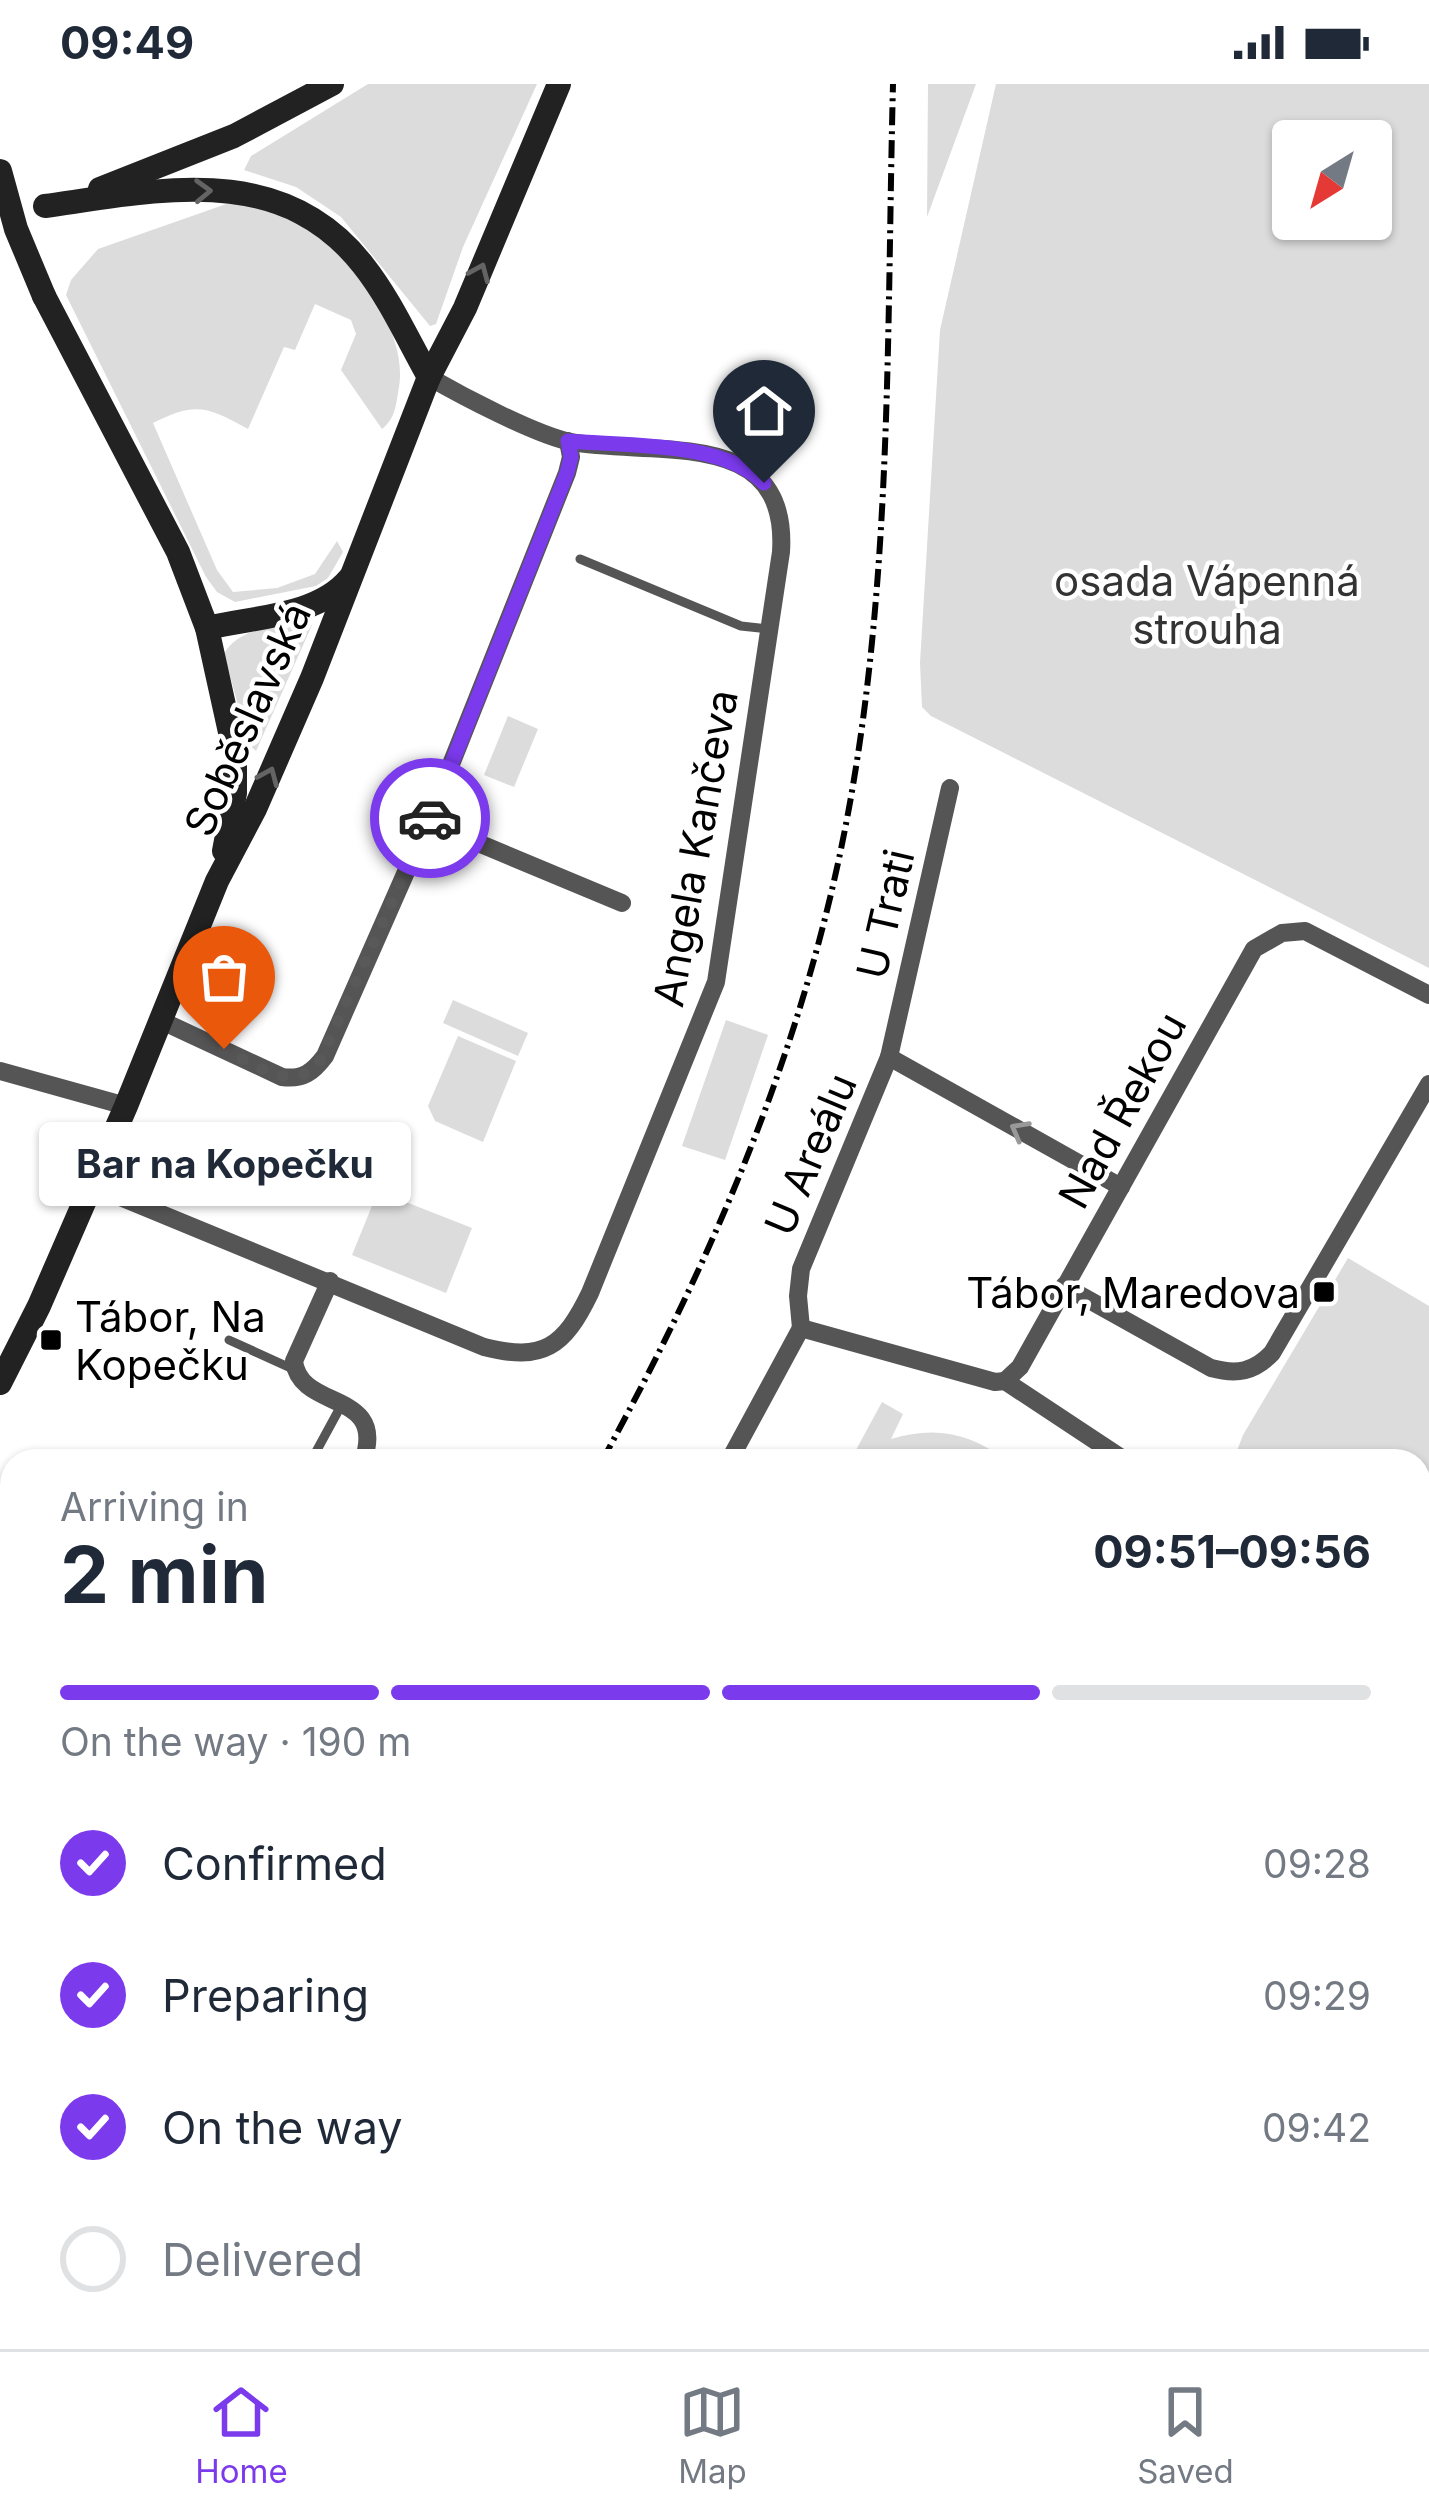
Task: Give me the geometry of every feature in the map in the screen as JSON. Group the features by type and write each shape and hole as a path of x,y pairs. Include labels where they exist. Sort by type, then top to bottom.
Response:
{"main road":[{"path":"279,114 316,84"},
{"path":"45,206 172,163 332,84"},
{"name":"Soběslavská","path":"0,1383 39,1306 126,1106 217,881 255,809 429,377 465,308 559,84"},
{"path":"0,171 16,229 44,296 150,495 207,628 232,736 236,776 217,881"},
{"path":"0,213 137,195 221,190 260,194 291,206 329,231 359,260 385,296 429,377"},
{"path":"207,628 322,601 354,571"}],"street":[{"name":"Angela Kančeva","path":"91,1185 484,1347 515,1354 544,1350 573,1325 590,1293 716,982 782,522 775,498 740,464 708,454 568,441 429,377"},
{"path":"162,1021 282,1077 308,1074 325,1055 428,822 567,473 568,441"},
{"name":"U Trati","path":"890,1057 950,788"},
{"path":"428,822 622,904"},
{"name":"Nad Řekou","path":"1005,1381 1020,1367 1248,956 1269,938 1305,931 1429,995"},
{"name":"U Areálu","path":"801,1328 801,1269 890,1057 1121,1187"},
{"path":"0,1071 126,1106"},
{"path":"1064,1286 1211,1368 1236,1373 1253,1369 1272,1353 1429,1084"},
{"path":"330,1281 294,1361 295,1370 308,1387 358,1414 369,1440 366,1449"},
{"path":"735,1449 801,1328 1005,1381 1108,1449"}],"lane":[{"path":"580,559 741,626 769,629"},
{"path":"229,1340 295,1370"},
{"path":"317,1449 343,1404"}],"green space":[{"path":"368,84 537,84 463,247 436,324 430,326 341,217 296,187 244,170 251,156"},
{"path":"928,84 976,84 927,217"},
{"name":"osada Vápenná strouha","path":"996,84 1429,84 1429,968 931,716 922,707 920,663 940,330"},
{"path":"232,202 273,210 300,223 344,260 381,309 399,362 395,410 382,429 341,370 356,334 351,320 315,304 295,350 284,347 248,429 222,416 191,409 153,423 217,570 233,592 277,588 315,574 337,541 343,552 328,578 316,586 235,602 217,592 206,577 66,295 71,280 98,249"},
{"path":"303,619 312,625 256,751 249,745 224,654 248,633"},
{"path":"508,716 538,729 514,787 484,775"},
{"path":"453,1000 528,1033 518,1056 443,1023"},
{"path":"726,1020 768,1035 725,1160 682,1146"},
{"path":"458,1036 516,1061 483,1142 435,1121 428,1106"},
{"path":"378,1191 472,1228 446,1293 352,1255"},
{"path":"1348,1258 1429,1306 1429,1449 1238,1449"},
{"path":"882,1402 903,1414 891,1439 951,1434 989,1449 857,1449"}],"railway":[{"path":"608,1449 705,1256 763,1117 810,972 851,798 866,697 883,493 893,84"}],"way so far":[{"path":"224,1049 282,1077 296,1079 318,1065 430,818"}],"place":[{"name":"Bar na Kopečku","path":"224,1049"},
{"name":"Tábor, Maredova","path":"1324,1292"},
{"name":"Tábor, Na Kopečku","path":"51,1340"}],"route":[{"path":"430,818 567,473 568,441 708,454 740,464 764,483"}]}
